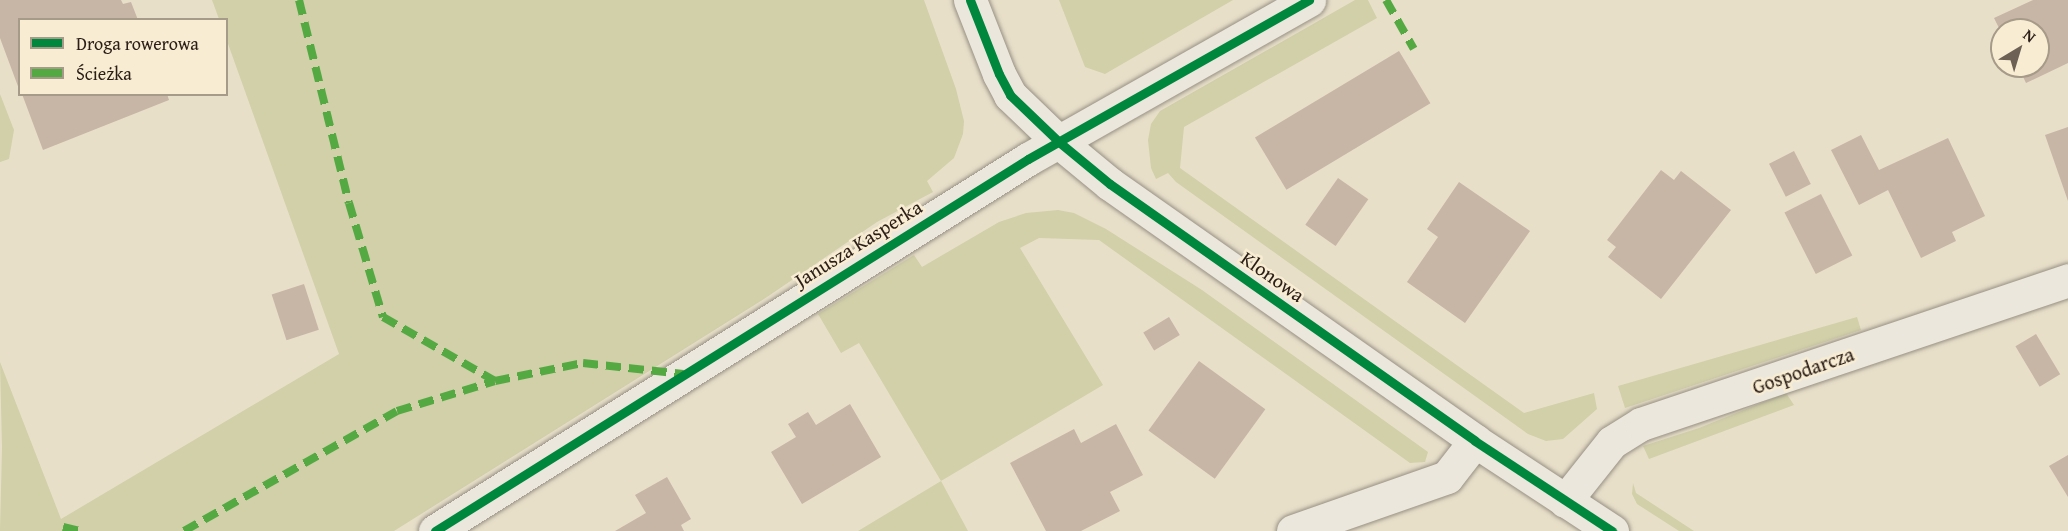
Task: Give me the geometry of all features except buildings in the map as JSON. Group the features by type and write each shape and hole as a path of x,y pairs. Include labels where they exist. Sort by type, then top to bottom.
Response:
{"street":[{"name":"Klonowa","path":"970,0 999,75 1010,94 1059,142 1110,184 1475,441 1612,531"},
{"name":"Janusza Kasperka","path":"435,531 895,240 1059,142 1309,0"},
{"name":"Gospodarcza","path":"1565,501 1612,442 1641,424 2068,280"},
{"path":"1293,531 1447,477 1475,441"}],"green space":[{"path":"212,0 924,0 956,89 964,121 963,134 954,158 927,181 933,192 877,222 767,297 394,531 0,531 2,448 0,362 61,519 339,354 228,44 228,18 219,18"},
{"path":"1059,0 1233,0 1105,74 1085,67"},
{"path":"1355,0 1368,0 1377,18 1184,127 1180,168 1524,413 1594,393 1597,409 1563,439 1546,441 1528,434 1176,182 1168,173 1156,179 1151,168 1148,140 1151,124 1160,111"},
{"path":"0,94 14,130 9,159 0,162"},
{"path":"1058,210 1074,213 1106,229 1202,290 1428,452 1425,462 1410,463 1099,240 1039,238 1020,248 1103,385 941,481 859,343 841,353 818,314 914,255 922,267 999,222 1026,213"},
{"path":"1857,317 1861,330 1625,408 1618,386"},
{"path":"1786,393 1794,405 1649,459 1643,446 1699,428"},
{"path":"941,481 968,531 858,531"},
{"path":"1633,483 1636,493 1694,531 1679,531 1637,504 1632,494"}],"marked path":[{"path":"299,0 349,203 383,317 495,381"},
{"path":"1386,0 1414,49"},
{"path":"184,531 397,411 495,381 583,363 683,374"},
{"path":"63,527 80,531"}],"cycle path":[{"path":"970,0 999,74 1010,95 1059,142 1110,184 1475,441 1612,531"},
{"path":"435,531 1028,159 1309,0"}]}
